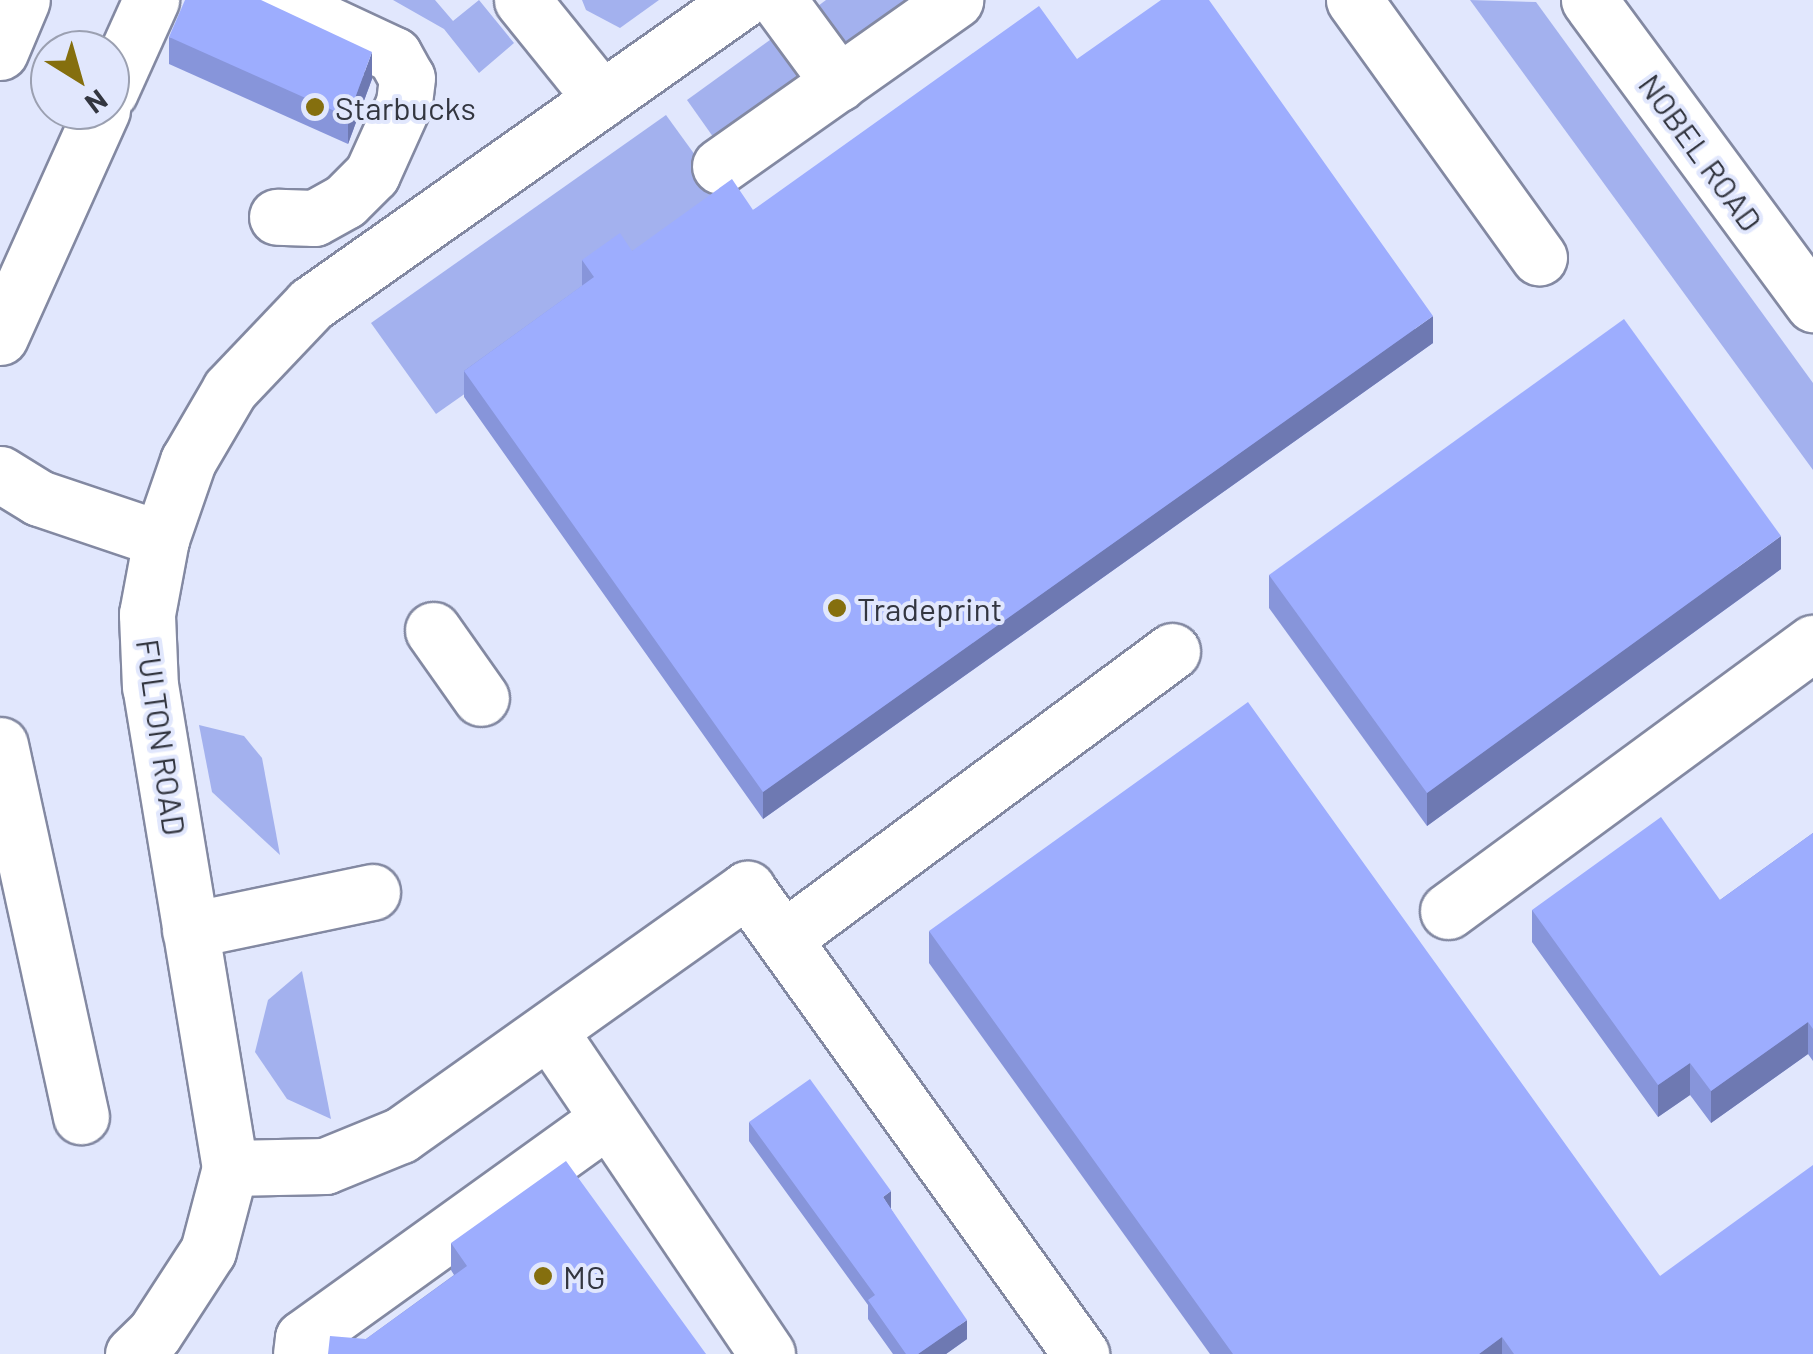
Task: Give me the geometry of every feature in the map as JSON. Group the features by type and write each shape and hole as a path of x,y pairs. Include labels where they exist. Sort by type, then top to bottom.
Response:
{"main road":[{"path":"0,52 22,0"},
{"path":"130,47 151,0"},
{"path":"276,0 394,55 406,78 404,103 372,174 345,201 314,218 276,217"},
{"path":"522,0 602,99"},
{"name":"FULTON ROAD","path":"133,1354 154,1334 208,1251 230,1168 150,686 147,614 161,538 188,461 230,389 311,304 742,0"},
{"path":"778,0 838,83"},
{"path":"720,166 955,0"},
{"path":"1355,0 1540,257"},
{"name":"NOBEL ROAD","path":"1590,0 1813,304"},
{"path":"0,338 93,130"},
{"path":"2,480 161,538"},
{"path":"433,630 481,698"},
{"path":"1448,911 1813,643"},
{"path":"784,939 1172,651"},
{"path":"0,745 81,1116"},
{"path":"230,1168 325,1166 401,1135 747,890 1081,1354"},
{"path":"190,930 372,892"},
{"path":"550,1032 767,1354"},
{"path":"301,1354 303,1338 608,1119"}],"shaded area":[{"path":"393,0 435,0 453,21 479,0 514,43 479,73 444,29"},
{"path":"582,0 659,0 620,28 586,10"},
{"path":"826,0 914,0 848,47 818,6"},
{"path":"1470,0 1536,2 1813,383 1813,470"},
{"path":"774,37 804,79 716,141 687,100"},
{"path":"666,115 732,206 436,414 371,323"},
{"path":"199,725 244,736 262,758 280,855 212,792"},
{"path":"302,971 331,1119 287,1099 255,1052 268,1000"}],"building":[{"name":"Starbucks","path":"185,0 261,0 372,52 348,117 169,37"},
{"name":"Tradeprint","path":"1161,0 1209,0 1433,316 763,792 464,371 594,277 582,260 620,233 632,251 732,179 753,210 1039,6 1077,59"},
{"path":"1624,319 1781,536 1427,793 1269,575"},
{"path":"1248,702 1660,1276 1813,1165 1813,1354 1514,1354 1502,1337 1479,1354 1233,1354 929,931"},
{"path":"1661,817 1720,900 1813,833 1813,1029 1808,1022 1711,1091 1690,1063 1658,1085 1532,910"},
{"path":"810,1079 891,1191 883,1197 967,1320 918,1354 906,1354 868,1300 875,1295 749,1122"},
{"name":"MG","path":"566,1161 706,1354 328,1354 330,1336 366,1339 467,1266 451,1243"}],"place":[{"name":"Starbucks","path":"315,107"},
{"name":"Tradeprint","path":"837,608"},
{"name":"MG","path":"543,1276"}]}
